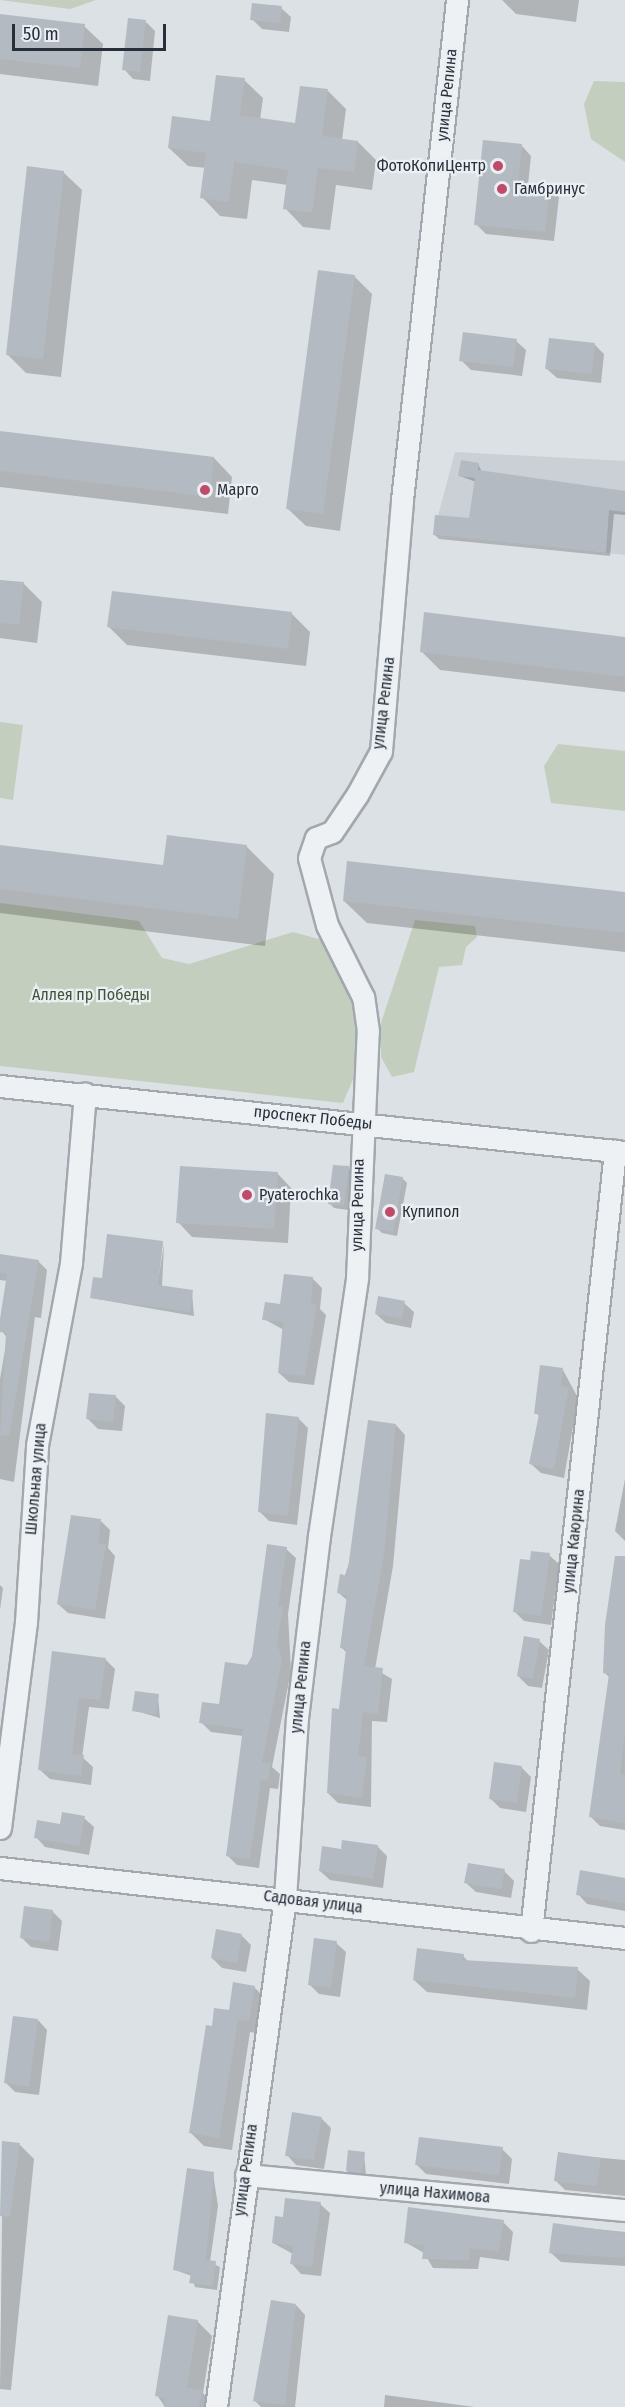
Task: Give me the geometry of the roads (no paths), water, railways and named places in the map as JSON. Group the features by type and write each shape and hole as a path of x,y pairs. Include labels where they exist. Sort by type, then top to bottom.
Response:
{"street":[{"name":"улица Репина","path":"216,2407 285,1898 297,1718 357,1278 360,1122 368,1064 363,997 327,925 309,858 316,838 332,832 357,795 381,751 402,500 457,0"},
{"name":"проспект Победы","path":"0,1086 620,1151"},
{"name":"Школьная улица","path":"0,1828 26,1622 37,1445 71,1263 85,1094"},
{"name":"улица Каюрина","path":"531,1931 620,1151"},
{"name":"Садовая улица","path":"0,1868 285,1898 531,1931 625,1938"},
{"name":"улица Нахимова","path":"246,2175 625,2211"}],"place":[{"name":"ФотоКопиЦентр","path":"498,166"},
{"name":"Гамбринус","path":"502,189"},
{"name":"Марго","path":"205,490"},
{"name":"Pyaterochka","path":"247,1195"},
{"name":"Купипол","path":"390,1212"}],"park label":[{"name":"Аллея пр Победы","path":"91,995"}]}
